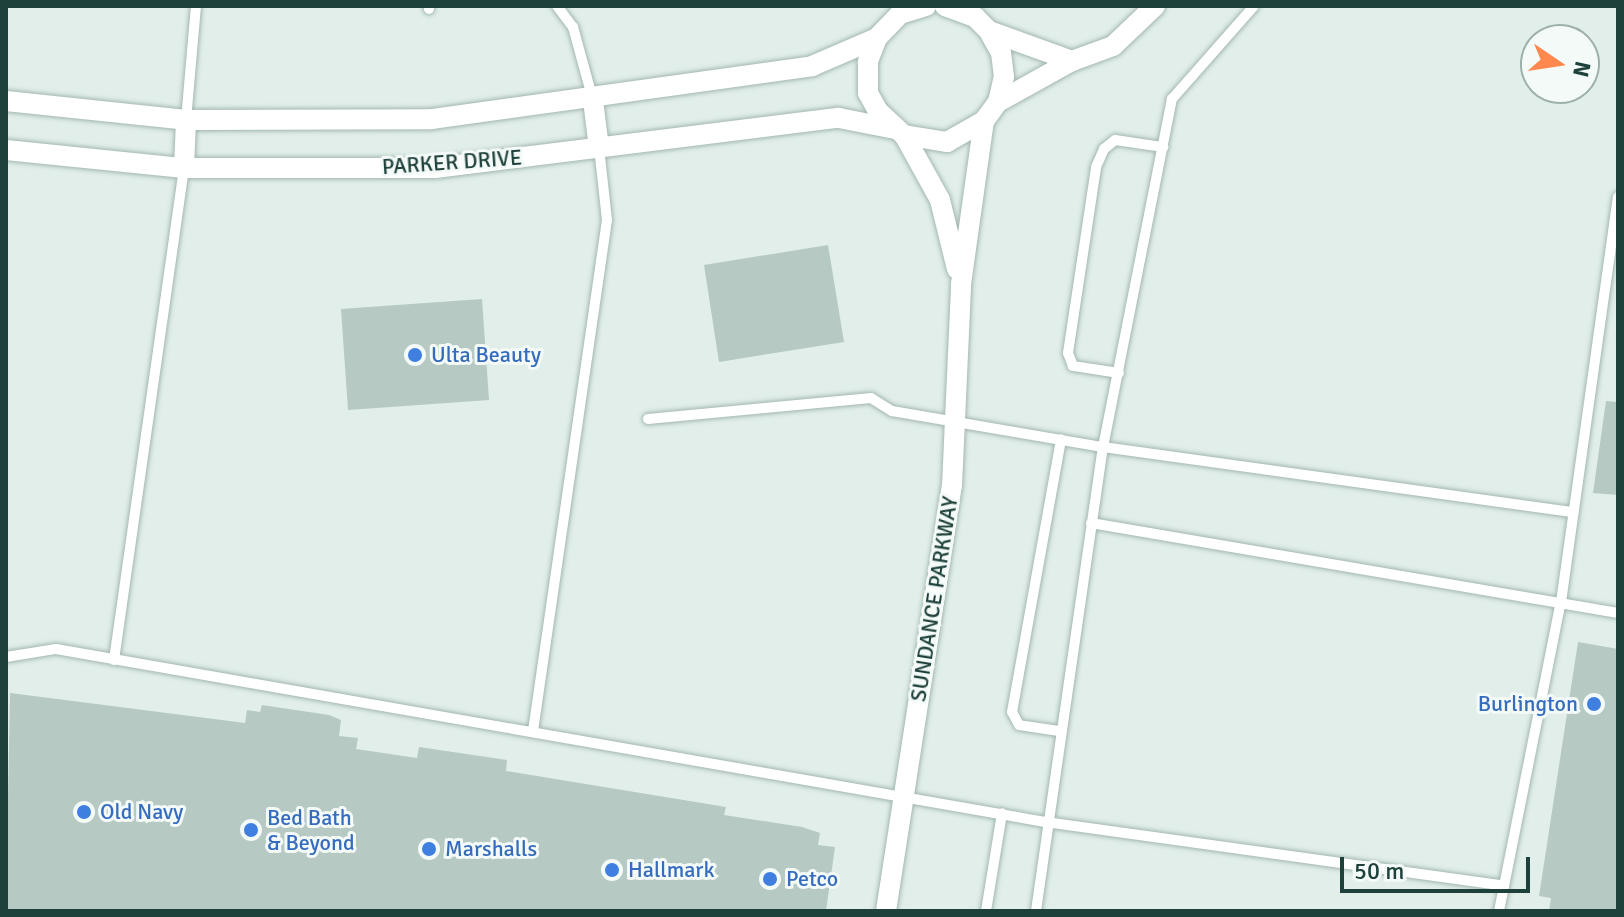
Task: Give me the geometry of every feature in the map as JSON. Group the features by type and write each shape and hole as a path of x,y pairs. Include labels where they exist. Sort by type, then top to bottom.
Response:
{"street":[{"path":"877,38 902,10 926,6"},
{"path":"945,6 1072,61"},
{"path":"984,121 998,102 1072,61 1113,46 1155,6"},
{"path":"978,18 1003,65 998,102"},
{"name":"PARKER DRIVE","path":"6,101 186,120 432,119 593,100 812,66 877,38"},
{"name":"SUNDANCE PARKWAY","path":"877,38 868,62 868,93 900,132 940,200 961,284"},
{"path":"593,100 599,148"},
{"name":"PARKER DRIVE","path":"6,150 184,168 435,168 839,118 947,142 984,121"},
{"path":"184,168 186,120"},
{"name":"SUNDANCE PARKWAY","path":"886,911 958,422 961,284 972,177 984,121"}],"lane":[{"path":"186,120 196,6"},
{"path":"557,6 573,27 593,100"},
{"path":"1036,911 1045,822 1103,447 1172,99 1254,6"},
{"path":"1119,373 1073,366 1068,353 1096,167 1115,140 1163,147"},
{"path":"533,731 607,220 599,148"},
{"path":"114,660 184,168"},
{"path":"1499,911 1561,602 1618,197"},
{"path":"648,419 871,398 892,411 1103,447 1574,512"},
{"path":"1059,731 1019,725 1012,712 1061,439"},
{"path":"1091,523 1618,613"},
{"path":"6,657 56,649 904,793 1045,822 1504,886"},
{"path":"986,911 1002,813"}],"building":[{"path":"828,245 844,342 719,362 704,265"},
{"name":"Ulta Beauty","path":"482,299 489,400 348,410 341,309"},
{"path":"1606,401 1618,402 1618,495 1593,493"},
{"name":"Burlington","path":"1578,642 1618,649 1618,911 1549,911 1551,898 1539,896"},
{"path":"10,693 245,723 247,710 260,712 262,705 329,715 341,720 339,736 358,738 356,749 417,758 419,747 507,760 506,771 726,807 724,815 802,827 820,833 818,845 835,847 826,911 6,909"}],"place":[{"name":"Ulta Beauty","path":"415,355"},
{"name":"Burlington","path":"1594,704"},
{"name":"Old Navy","path":"84,812"},
{"name":"Bed Bath & Beyond","path":"251,830"},
{"name":"Marshalls","path":"429,849"},
{"name":"Hallmark","path":"612,870"},
{"name":"Petco","path":"770,879"}]}
